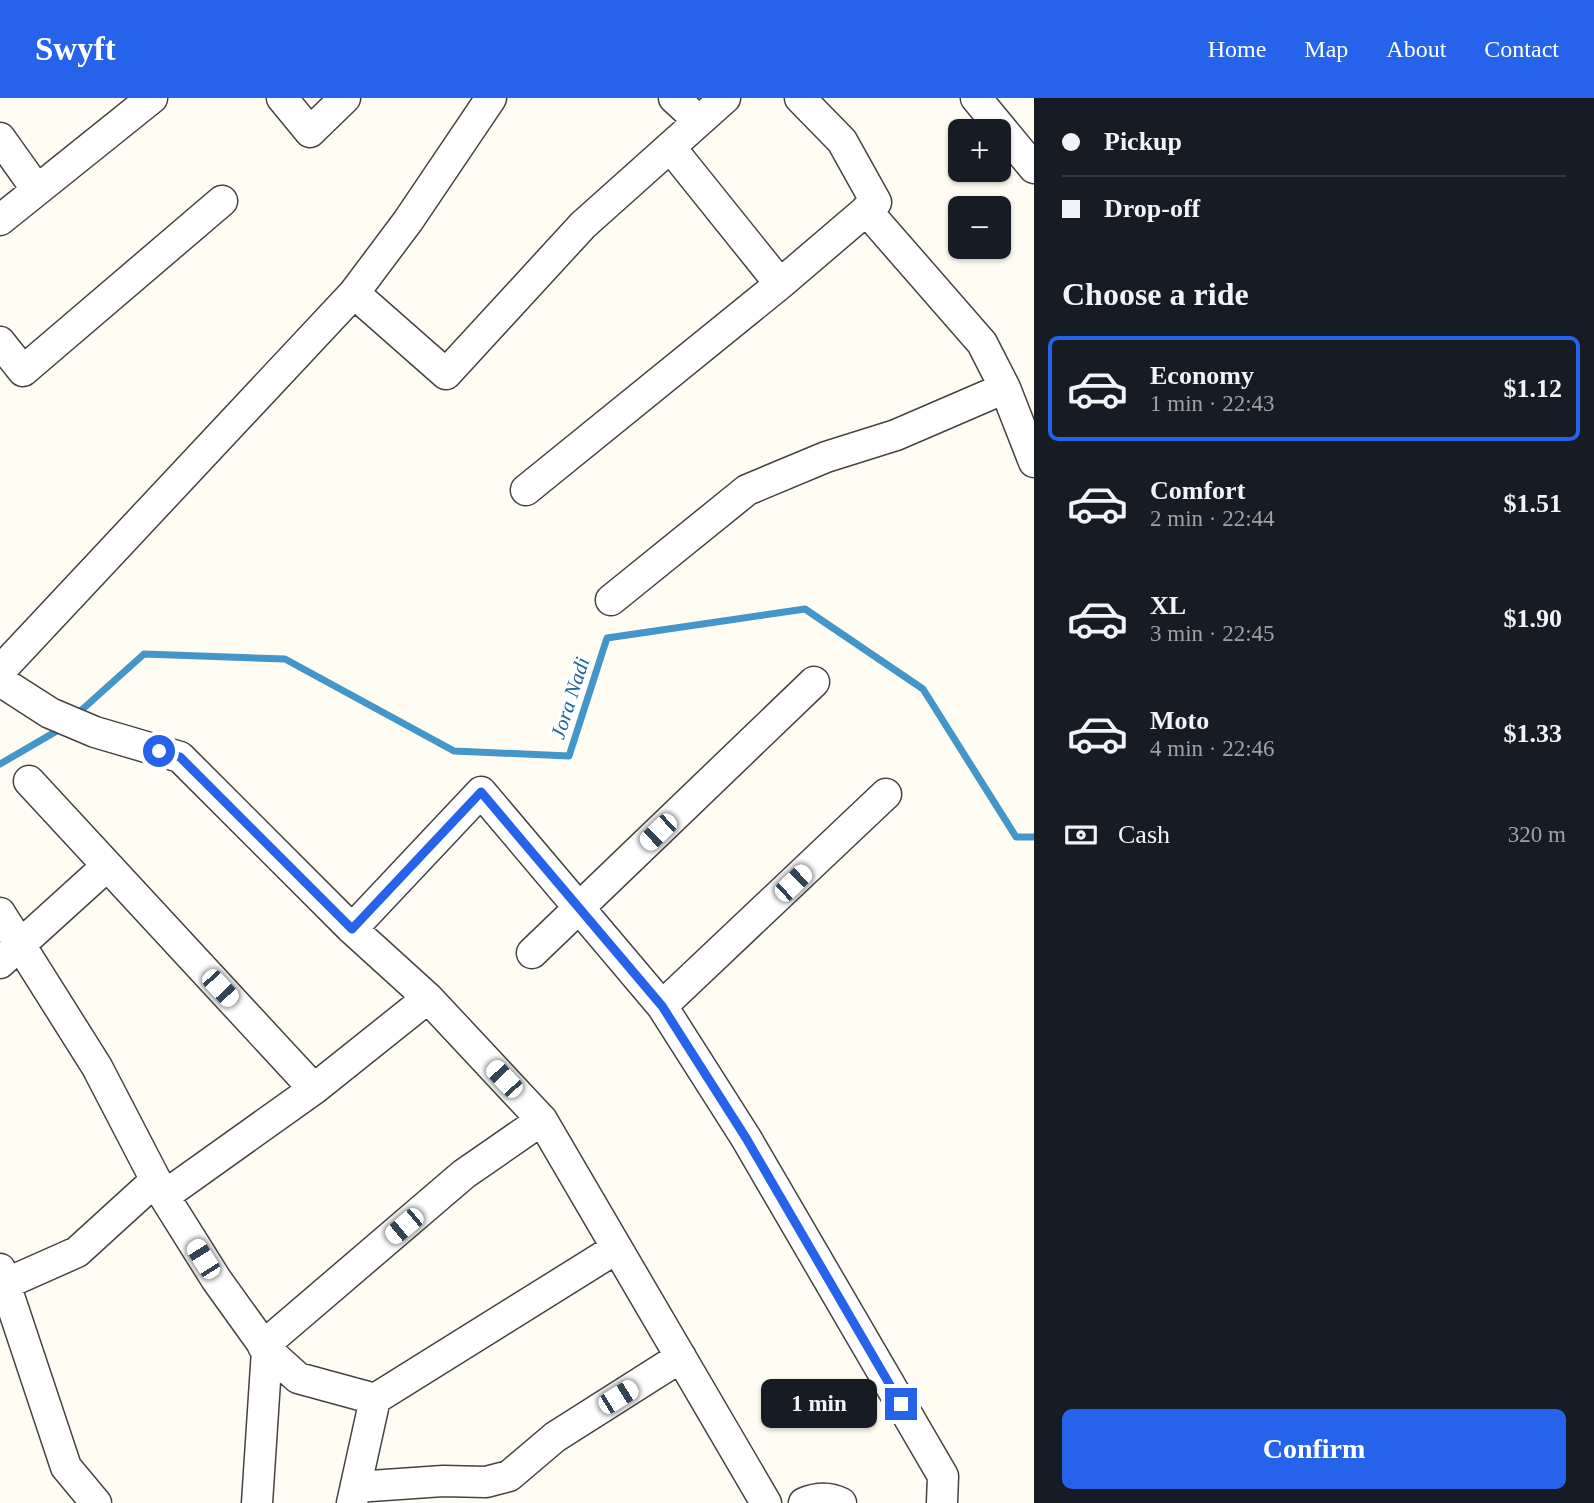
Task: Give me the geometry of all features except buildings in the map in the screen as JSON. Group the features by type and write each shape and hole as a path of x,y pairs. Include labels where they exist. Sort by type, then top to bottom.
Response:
{"street":[{"path":"282,98 310,132 345,98"},
{"path":"674,98 699,121"},
{"path":"354,293 446,374 583,225 725,98"},
{"path":"526,490 780,284 876,202 842,141 800,98"},
{"path":"976,98 1034,168"},
{"path":"0,671 354,293 408,221 489,99"},
{"path":"0,220 147,100"},
{"path":"0,138 37,190"},
{"path":"670,147 780,284"},
{"path":"0,342 23,371 222,201"},
{"path":"866,210 982,343 1005,388 1034,462"},
{"path":"611,600 747,490 826,457 896,435 1005,388"},
{"path":"0,681 50,713 95,732 180,757 352,929 428,999 542,1120 766,1503"},
{"path":"532,953 814,682"},
{"path":"29,781 314,1089"},
{"path":"352,929 481,792 662,1006 746,1138 943,1476 942,1503"},
{"path":"662,1006 886,794"},
{"path":"10,954 107,866"},
{"path":"0,913 10,954 97,1067 160,1188 216,1279 265,1348 298,1378 375,1399"},
{"path":"96,1503 66,1467 2,1277 77,1252 160,1188 314,1089 428,999"},
{"path":"257,1503 265,1348 464,1174 542,1120"},
{"path":"617,1248 375,1399 354,1495 443,1481 486,1482 509,1476 555,1437 681,1357"},
{"path":"804,1503 814,1499 833,1499 841,1503"}],"waterway":[{"name":"Jora Nadi","path":"76,715 144,654 285,659 454,751 569,756 607,638 805,609 923,689 1016,837 1034,837"},
{"name":"Jora Nadi","path":"0,764 62,728"}],"route":[{"path":"159,751 180,757 352,929 481,792 662,1006 746,1138 901,1404"}]}
